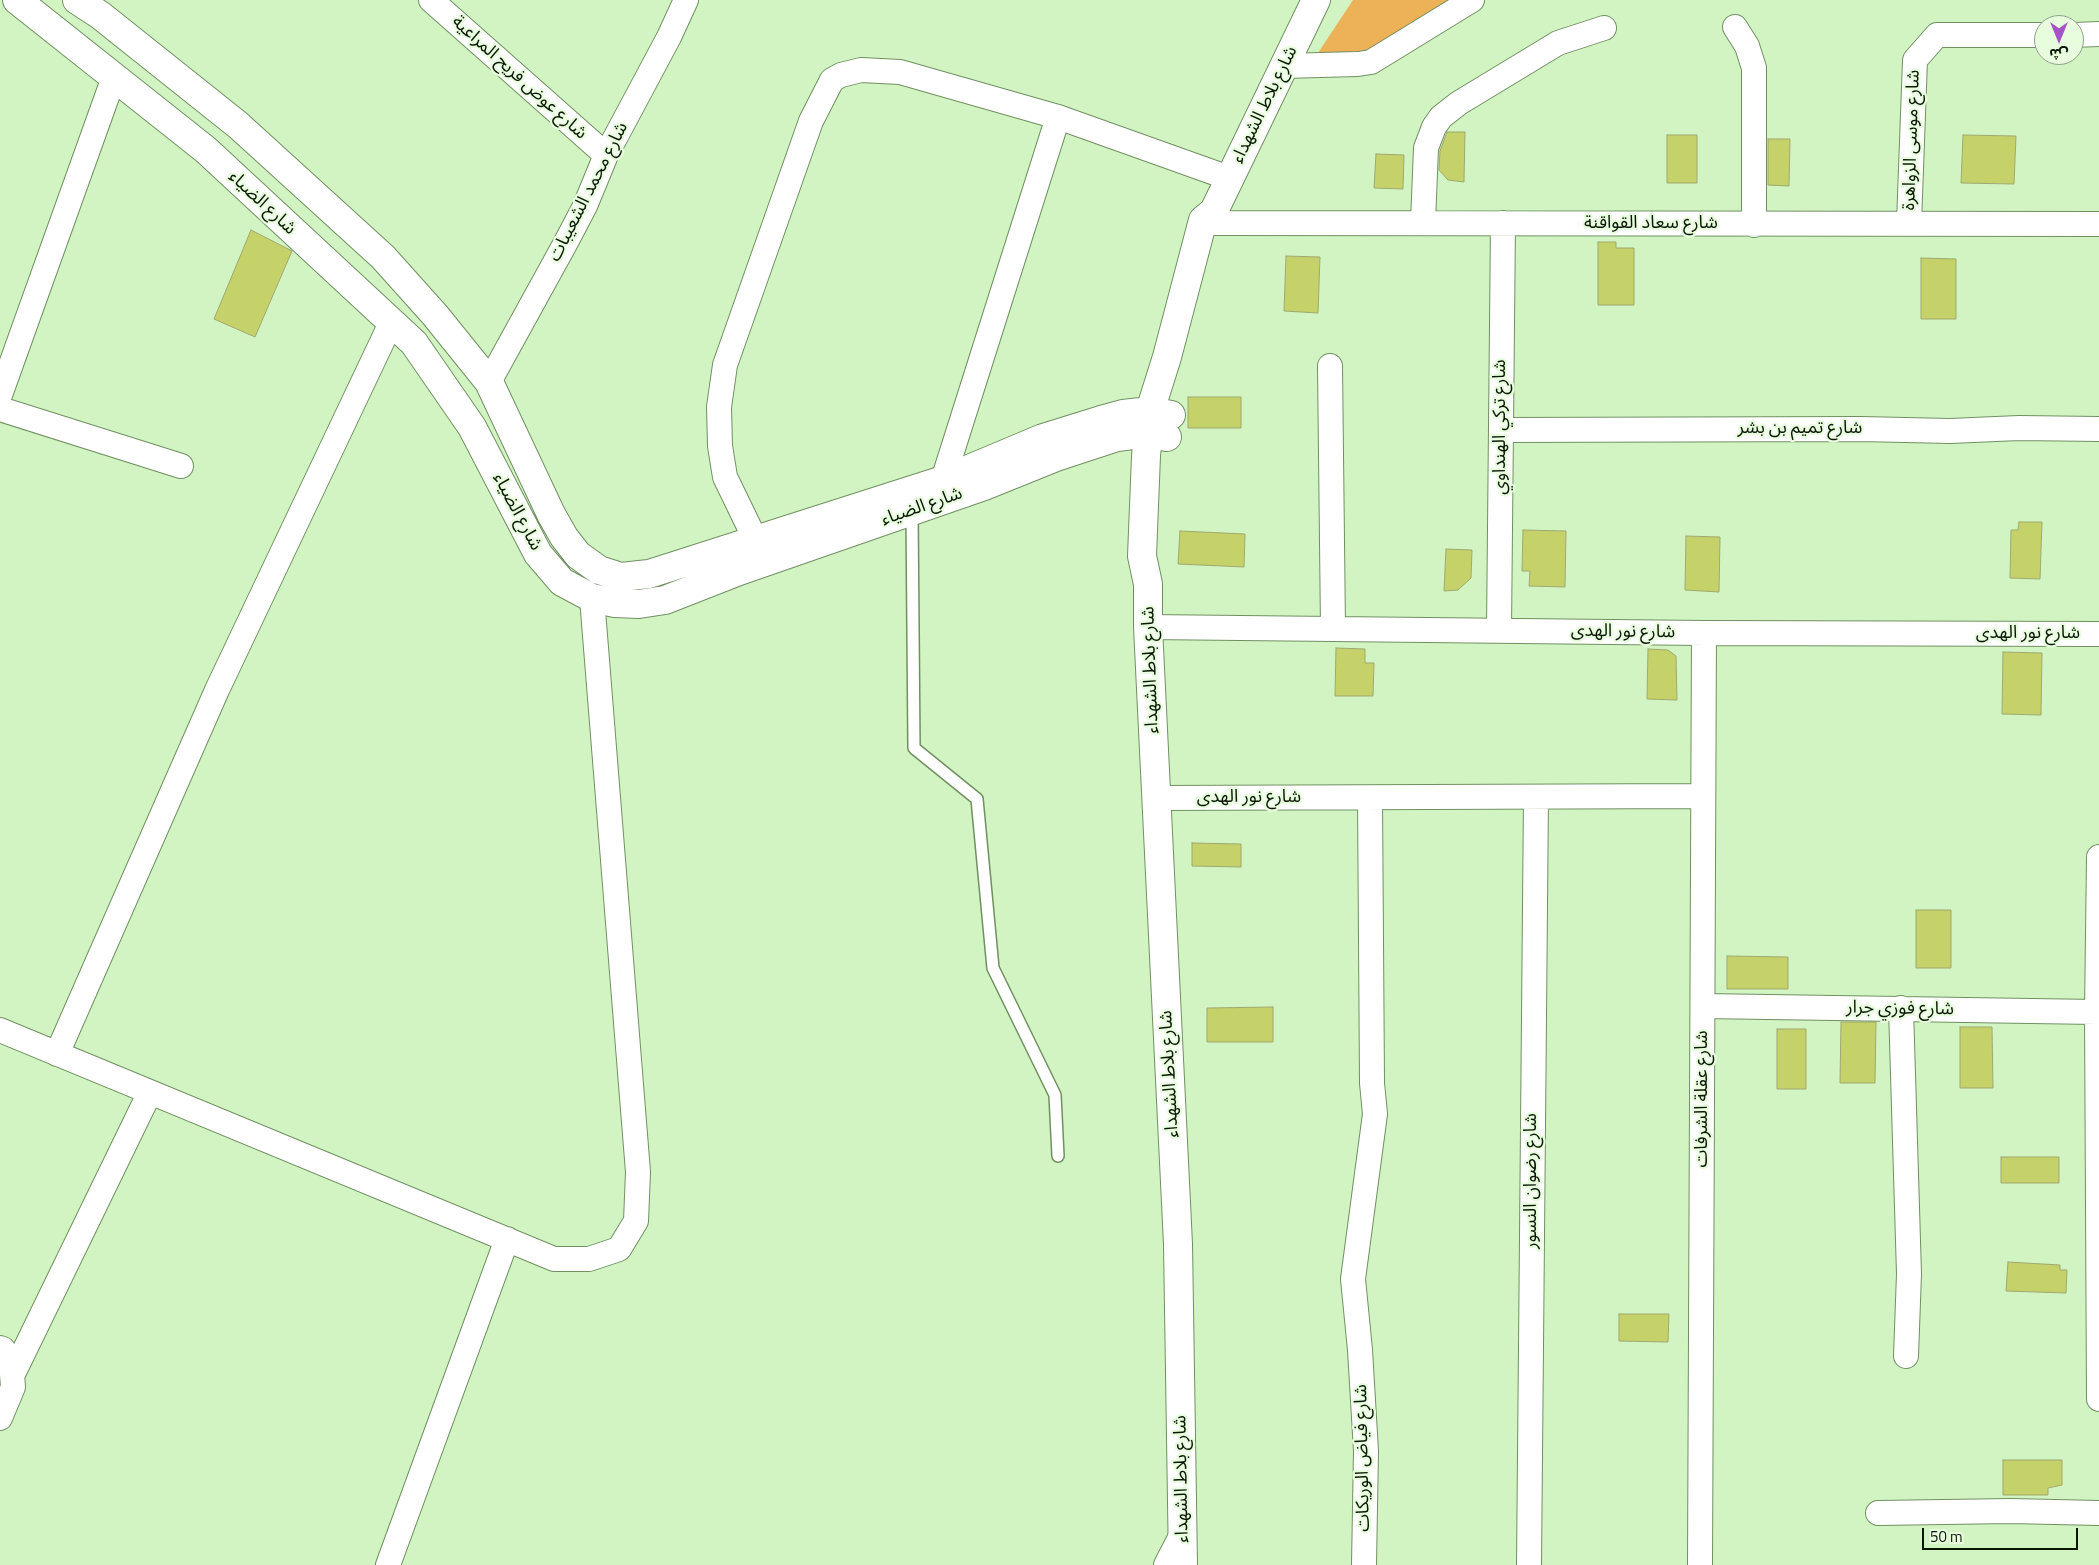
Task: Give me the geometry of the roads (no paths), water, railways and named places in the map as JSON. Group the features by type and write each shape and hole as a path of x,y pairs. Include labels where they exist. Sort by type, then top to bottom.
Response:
{"street":[{"name":"شارع الضياء","path":"17,0 206,150 414,343 472,427 538,554 562,582 592,598 615,603 639,604 665,600 739,571 984,486 1065,454 1159,424"},
{"name":"شارع الضياء","path":"77,0 100,15 238,125 383,257 436,315 489,382 551,514 564,537 578,555 599,570 622,577 648,574 943,480 1043,438 1123,414 1159,424"},
{"name":"شارع عوض فريح المراعية","path":"431,0 606,155"},
{"name":"شارع محمد الشعيبات","path":"489,382 585,206 606,155 669,37 686,0"},
{"name":"شارع بلاط الشهداء","path":"1183,1565 1178,1244 1148,627 1148,584 1142,556 1159,424 1201,294 1211,218 1316,0"},
{"path":"1283,66 1371,62 1472,0"},
{"path":"1734,27 1746,46 1754,68 1754,225"},
{"path":"1423,222 1426,148 1434,127 1441,117 1459,103 1558,43 1604,28"},
{"path":"2084,34 2099,34"},
{"name":"شارع موسى الزواهرة","path":"1909,223 1915,60 1937,36 2034,35"},
{"path":"756,541 725,477 720,446 719,407 725,366 811,121 832,80 841,75 861,70 900,72 1058,117 1229,178"},
{"path":"0,395 114,77"},
{"path":"943,480 1058,117"},
{"name":"شارع سعاد القواقنة","path":"1211,218 1754,225 1909,223 2099,224"},
{"name":"شارع تركي الهنداوي","path":"1499,630 1503,223"},
{"path":"58,1054 217,690 391,323"},
{"path":"1330,366 1333,629"},
{"path":"0,409 181,466"},
{"name":"شارع تميم بن بشر","path":"1501,430 1861,429 1950,431 2019,428 2099,429"},
{"path":"0,1030 554,1259 589,1259 619,1249 636,1221 638,1172 592,598"},
{"name":"شارع نور الهدى","path":"1148,627 1704,633 2099,634"},
{"name":"شارع عقلة الشرفات","path":"1700,1565 1704,633"},
{"name":"شارع رضوان النسور","path":"1529,1565 1536,796"},
{"name":"شارع نور الهدى","path":"1156,798 1702,796"},
{"name":"شارع فياض الوريكات","path":"1364,1565 1366,1451 1360,1350 1353,1279 1375,1114 1372,1083 1370,798"},
{"path":"2099,857 2097,1012 2099,1399"},
{"name":"شارع فوزي جرار","path":"1703,1006 2097,1012"},
{"path":"1901,1008 1909,1274 1906,1356"},
{"path":"13,1374 150,1092"},
{"path":"388,1565 508,1239"},
{"path":"0,1348 11,1361 13,1374 13,1387 0,1418"},
{"path":"1878,1513 2011,1511 2099,1513"},
{"path":"1166,1565 1183,1532"}],"lane":[{"path":"912,510 914,748 977,799 993,968 1055,1095 1058,1156"}]}
